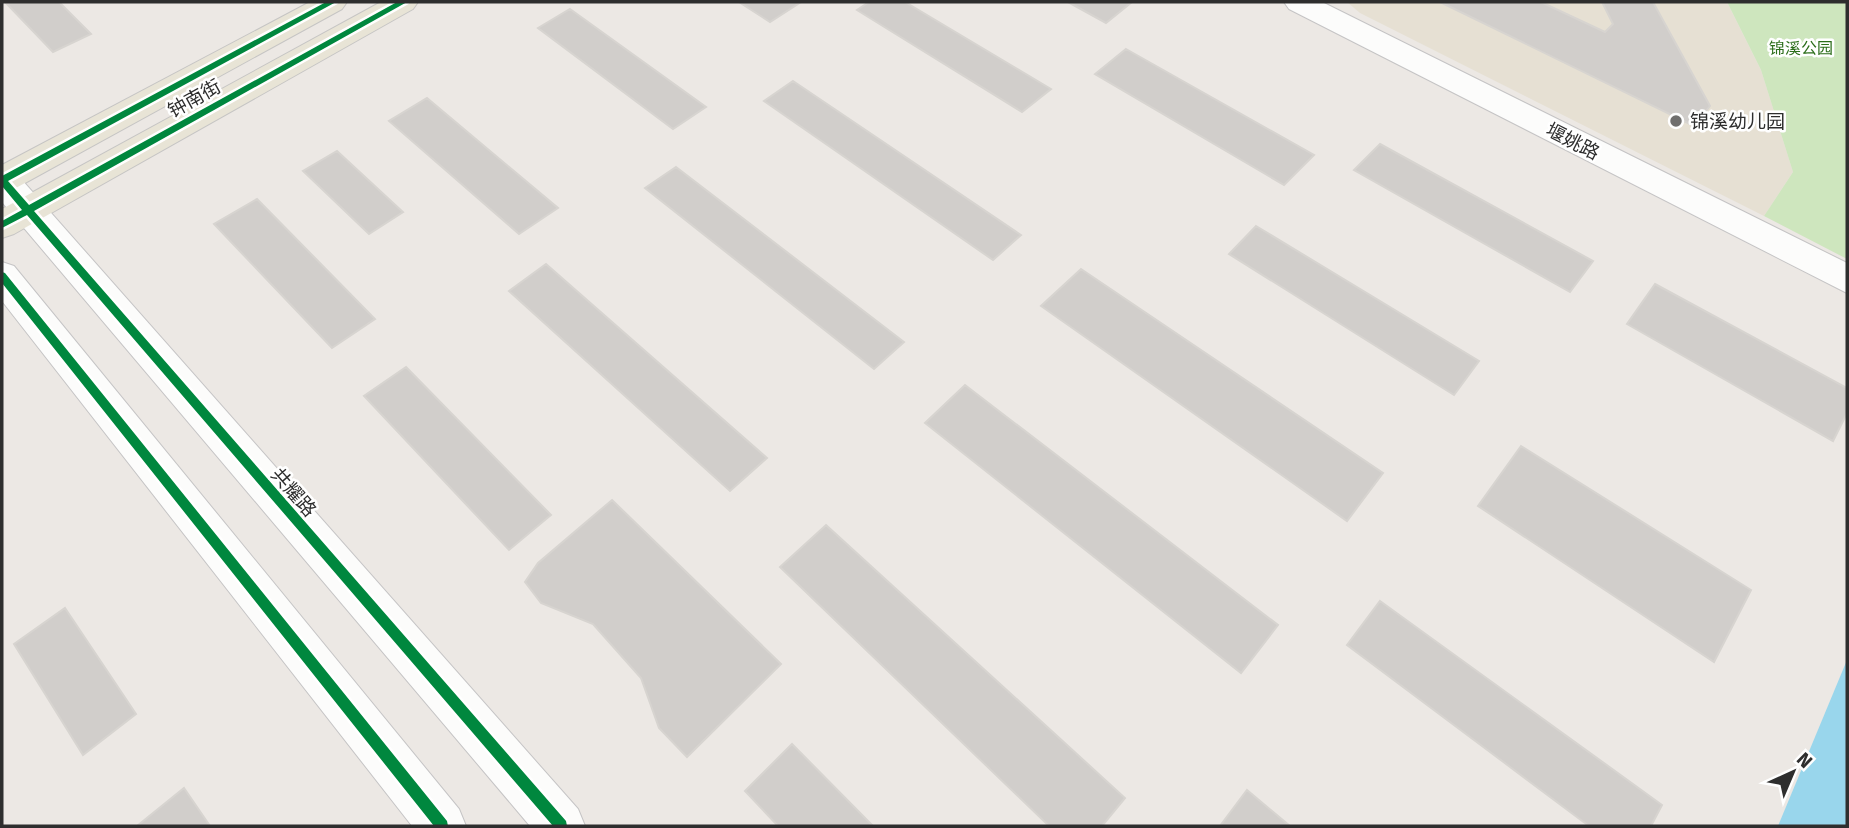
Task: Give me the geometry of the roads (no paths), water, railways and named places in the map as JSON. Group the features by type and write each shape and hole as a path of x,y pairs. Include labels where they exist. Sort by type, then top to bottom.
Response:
{"main road":[{"name":"钟南街","path":"2,180 332,2"},
{"name":"钟南街","path":"15,218 403,2"}],"street":[{"name":"堰姚路","path":"1299,2 1847,279"},
{"name":"共耀路","path":"2,180 15,218 561,826"},
{"path":"2,276 442,826"}],"water":[{"path":"1847,660 1847,826 1778,826"}],"place":[{"name":"锦溪幼儿园","path":"1676,121"}],"park label":[{"name":"锦溪公园","path":"1801,48"}]}
